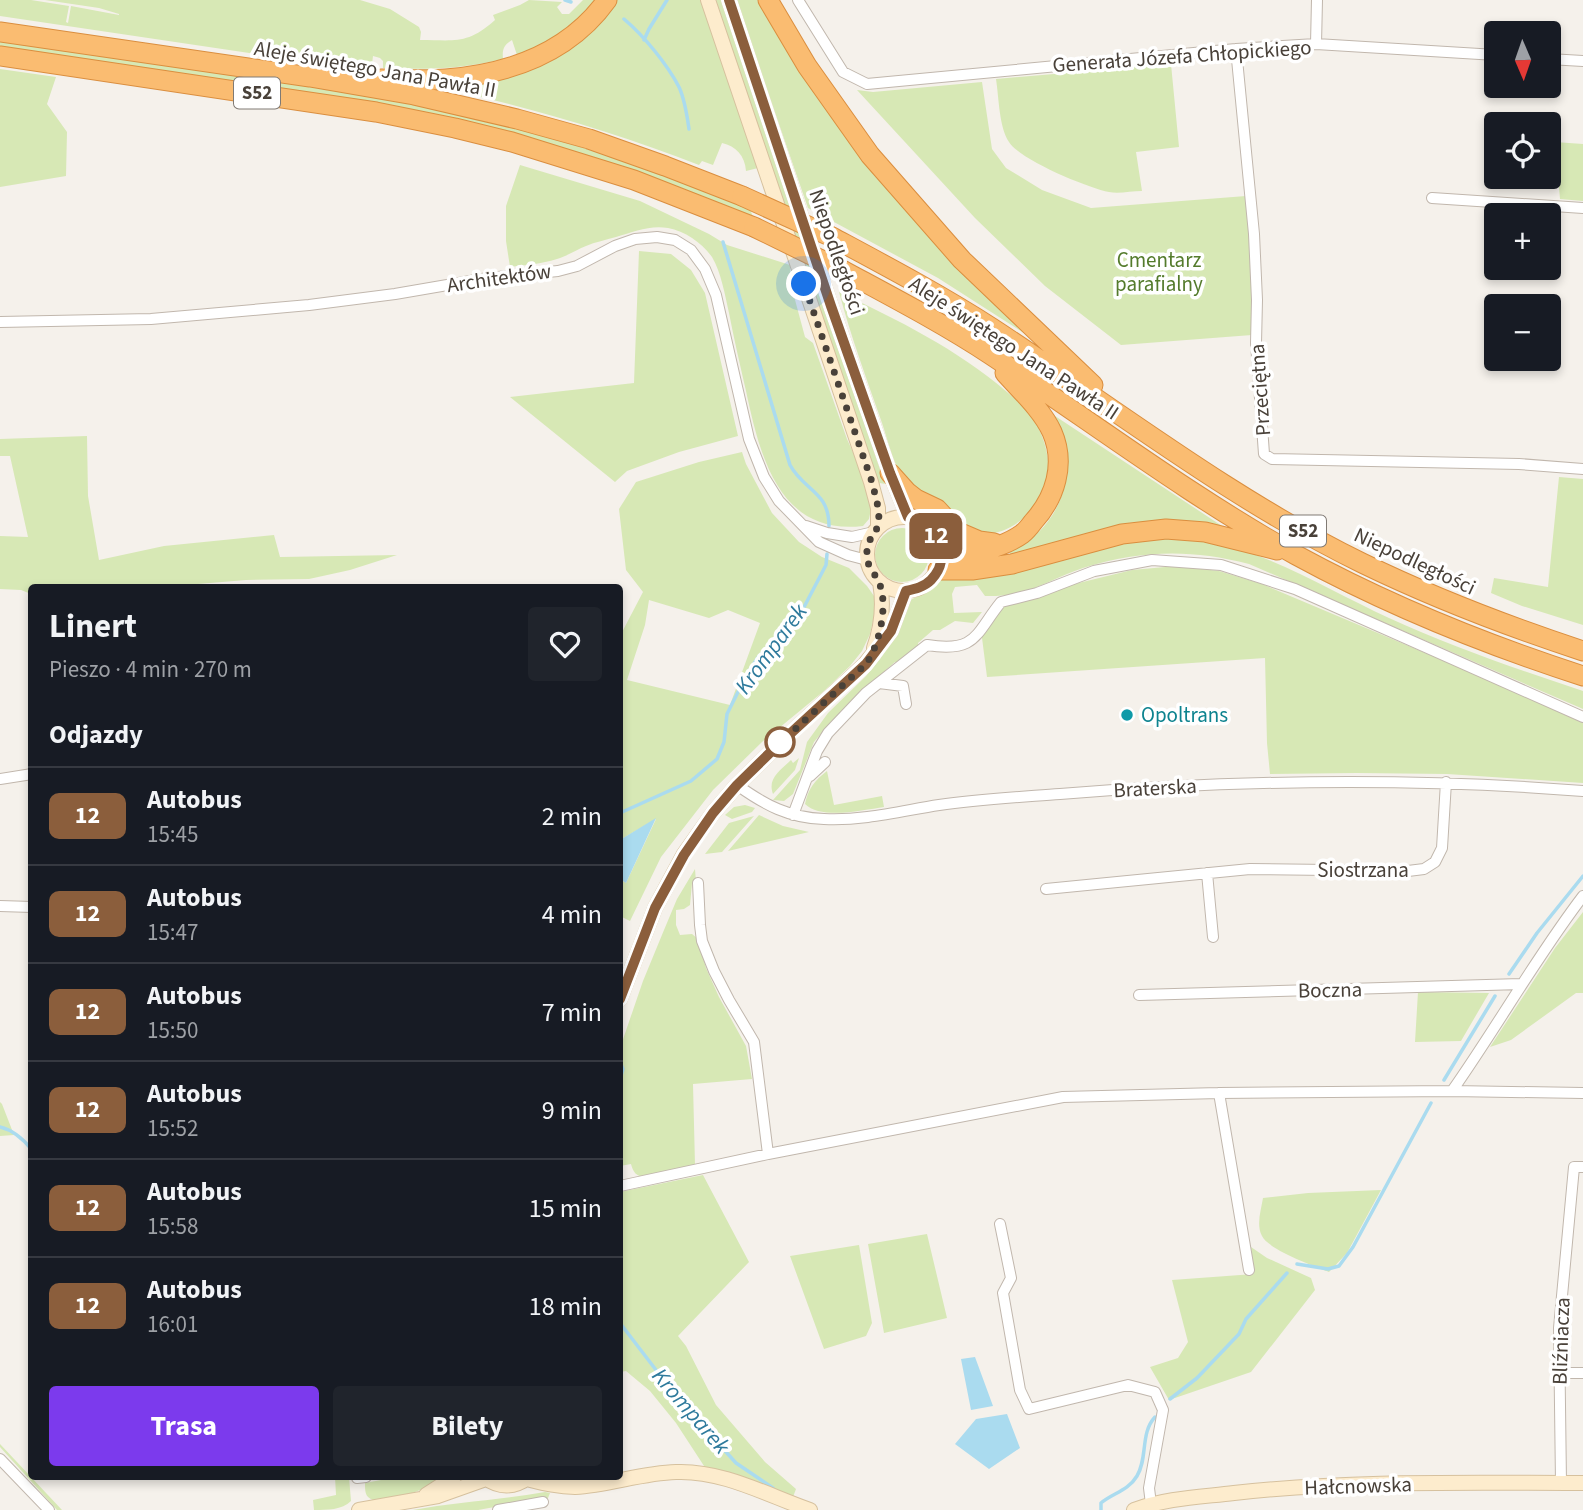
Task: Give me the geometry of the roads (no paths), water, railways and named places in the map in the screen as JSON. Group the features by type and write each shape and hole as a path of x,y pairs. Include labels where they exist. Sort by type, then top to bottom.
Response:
{"highway":[{"path":"310,78 434,80 510,69 549,52 565,41 590,20 607,0"},
{"path":"768,0 807,66 870,155 961,260 1132,423"},
{"name":"Aleje świętego Jana Pawła II","path":"0,32 414,95 517,119 602,144 742,196 832,237 990,327 1132,423"},
{"name":"Aleje świętego Jana Pawła II","path":"0,56 336,106 455,128 512,142 634,180 754,227 924,314 989,354 1222,511 1295,554"},
{"path":"940,546 979,552 1023,534 1049,501 1057,481 1057,458 1052,433 1038,411 989,354"},
{"name":"Niepodległości","path":"1132,423 1234,490 1361,563 1485,618 1583,651"},
{"path":"890,473 906,492 937,509 958,532 979,541 1002,544"},
{"path":"937,570 972,570 1012,564 1122,534 1166,529 1205,532 1295,554"},
{"name":"S52","path":"1295,554 1425,617 1505,650 1583,676"}],"street":[{"name":"Niepodległości","path":"708,0 872,482 878,508 876,529"},
{"name":"Niepodległości","path":"729,0 831,306 908,517"},
{"name":"Generała Józefa Chłopickiego","path":"798,0 843,72 867,83 1315,44 1484,54"},
{"path":"1315,44 1317,0"},
{"name":"Przeciętna","path":"1236,49 1254,234 1256,343 1264,454 1272,459 1519,464 1583,469"},
{"path":"1561,60 1583,61"},
{"path":"1432,198 1583,208"},
{"name":"Architektów","path":"0,322 150,319 309,305 488,278 558,271 577,266 635,239 657,237 675,240 691,250 705,269 716,295 749,439 764,477 779,501 819,542 867,561"},
{"path":"800,524 827,533 852,537 876,529 892,519 917,519 937,537 940,546 941,558 930,580 920,587 906,591 891,589 880,582 871,572 867,561 869,541 876,529"},
{"path":"793,815 817,751 828,733 866,693 927,645 946,648 965,644 979,634 1001,602 1037,593 1094,571 1152,560 1221,565 1294,589 1583,717"},
{"path":"872,656 882,616 883,597 880,582"},
{"path":"623,991 655,908 684,855 713,813 737,785 872,656 891,631 906,591"},
{"path":"879,683 903,686 906,704"},
{"path":"808,778 825,762"},
{"path":"0,779 28,775"},
{"name":"Braterska","path":"737,785 773,808 822,820 854,819 970,801 1182,785 1446,782 1583,791"},
{"name":"Siostrzana","path":"1046,889 1250,869 1424,869 1435,862 1442,849 1446,782"},
{"path":"1208,873 1213,937"},
{"path":"698,883 702,942 729,1000 754,1042 768,1154"},
{"path":"1451,1091 1558,929 1583,896"},
{"path":"0,906 28,907"},
{"name":"Boczna","path":"1139,995 1521,984"},
{"path":"623,1185 768,1154 1063,1097 1451,1091 1583,1093"},
{"path":"1219,1093 1249,1270"},
{"name":"Bliźniacza","path":"1561,1483 1559,1328 1574,1167 1583,1167"},
{"path":"1000,1224 1011,1278 1003,1293 1020,1390 1029,1409 1128,1385 1155,1392 1163,1410 1149,1488 1151,1504"},
{"path":"1559,1373 1583,1373"},
{"path":"0,1459 49,1510"},
{"path":"623,1480 658,1473 695,1473 733,1482 810,1510"},
{"path":"422,1498 449,1480"},
{"path":"359,1510 452,1492 480,1480"},
{"path":"489,1480 502,1486 525,1480"},
{"path":"536,1480 558,1486 622,1480"},
{"path":"572,1480 601,1484"},
{"name":"Hałcnowska","path":"1134,1510 1163,1501 1320,1486 1583,1483"},
{"path":"498,1510 543,1502"}],"water":[{"path":"656,818 626,883 623,881 623,838"},
{"path":"975,1357 993,1406 971,1410 961,1359"},
{"path":"1007,1414 1020,1448 989,1469 955,1444 976,1419"}],"waterway":[{"name":"Kromparek","path":"565,0 571,2"},
{"path":"644,40 667,0"},
{"name":"Kromparek","path":"624,19 654,51 674,78 683,97 689,129"},
{"name":"Kromparek","path":"723,242 790,465 825,505 829,526"},
{"name":"Kromparek","path":"623,812 691,781 717,759 724,742 727,714 747,674 759,656 780,638 803,609 826,565 827,554"},
{"path":"1509,974 1537,933 1583,876"},
{"path":"1444,1080 1495,996"},
{"path":"1297,1264 1328,1269 1339,1266 1353,1247 1431,1103"},
{"path":"0,1127 18,1136 28,1146"},
{"path":"1170,1399 1197,1378 1239,1334 1246,1319 1287,1273"},
{"name":"Kromparek","path":"623,1327 679,1400 736,1463 773,1488"},
{"path":"1101,1510 1101,1503 1125,1488 1137,1476 1147,1430 1155,1417"}],"place":[{"name":"Opoltrans","path":"1127,715"}],"park label":[{"name":"Cmentarz parafialny","path":"1159,272"}]}
